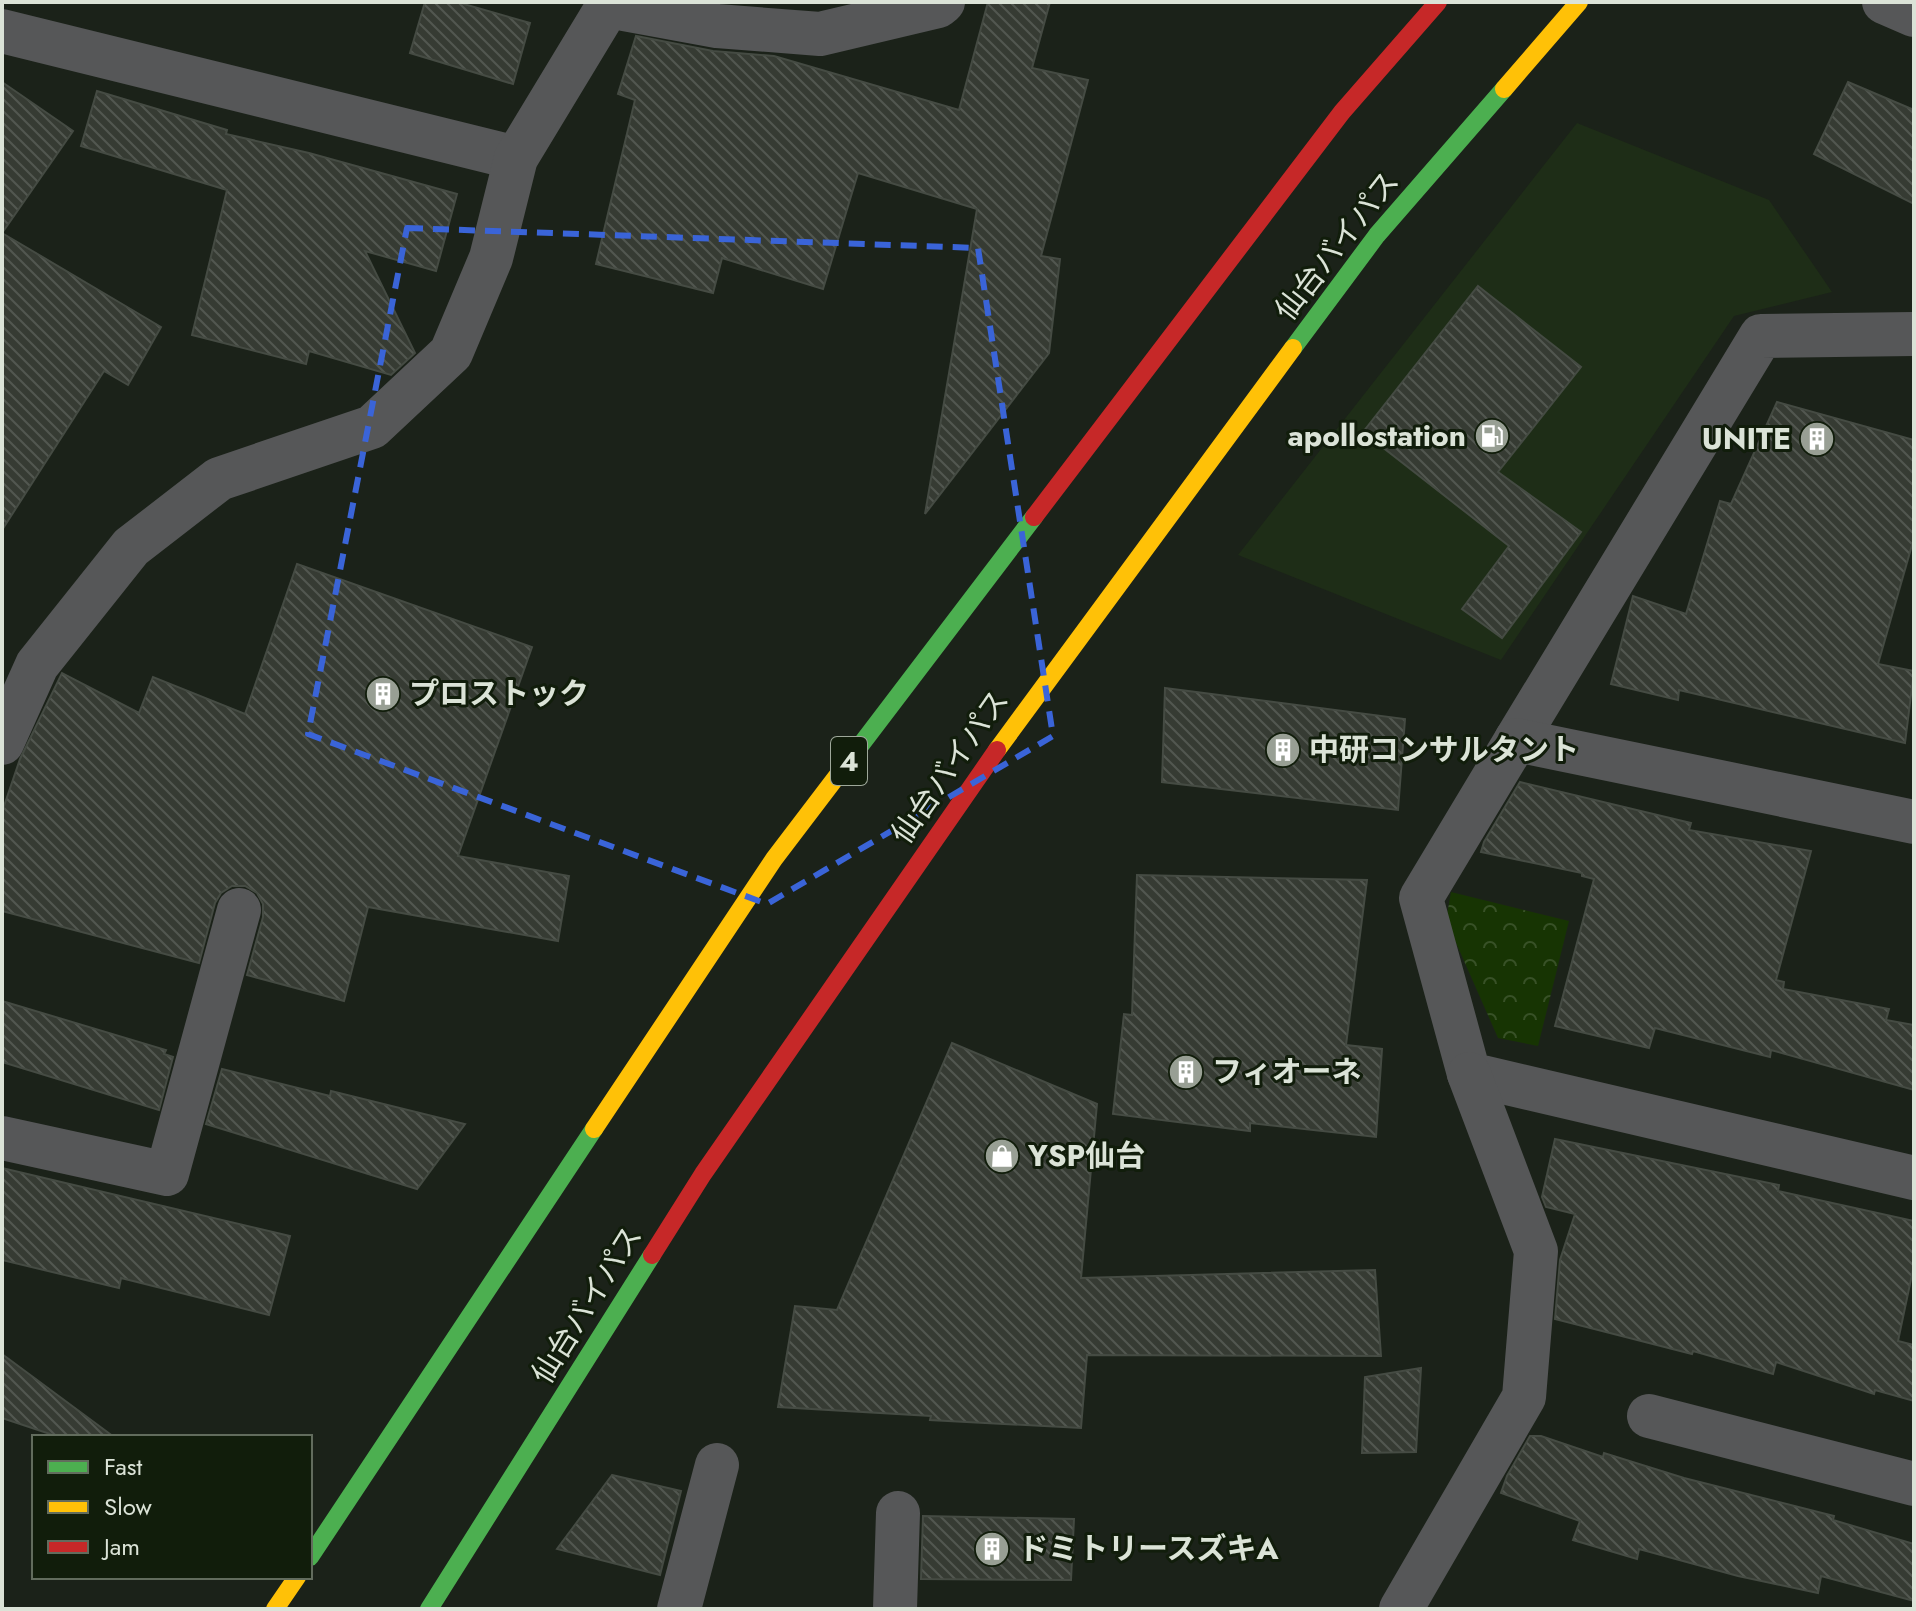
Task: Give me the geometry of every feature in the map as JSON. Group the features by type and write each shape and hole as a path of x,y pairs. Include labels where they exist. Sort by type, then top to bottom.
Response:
{"highway":[{"name":"4","path":"312,1554 774,859 1342,112 1438,2"},
{"name":"仙台バイパス","path":"429,1609 703,1174 1035,695 1377,235 1579,2"},
{"path":"275,1609 296,1579"}],"street":[{"path":"2,743 37,665 131,547 219,479 372,427 451,353 491,258 516,158 603,4 717,26 820,34 938,6 943,2"},
{"path":"1884,2 1914,15"},
{"path":"2,31 516,158"},
{"path":"1401,1609 1524,1397 1536,1251 1469,1074 1421,898 1761,336 1914,334"},
{"path":"1516,740 1914,822"},
{"path":"2,1138 167,1174 239,910"},
{"path":"1469,1074 1914,1178"},
{"path":"1649,1416 1914,1484"},
{"path":"679,1609 717,1465"},
{"path":"895,1609 898,1513"}],"highlighted area":[{"path":"407,228 978,248 1053,736 767,904 308,734"}],"shaded area":[{"name":"apollostation","path":"1577,123 1769,200 1832,292 1734,316 1501,660 1238,555"}],"green space":[{"path":"1451,892 1569,921 1538,1046 1498,1038 1446,920"}],"building":[{"path":"425,2 457,2 530,23 513,84 410,53"},
{"path":"988,2 1050,2 1032,68 1088,80 1041,256 1060,259 1049,353 925,514 977,209 858,173 823,289 722,258 713,293 596,264 635,100 618,94 636,36 713,51 774,56 959,110"},
{"path":"2,82 73,131 2,233"},
{"path":"1848,82 1914,110 1914,204 1814,154"},
{"path":"97,91 227,130 226,134 309,153 457,194 436,271 365,251 415,353 391,375 309,351 306,364 192,335 227,190 81,146"},
{"path":"2,233 161,327 128,385 104,371 2,530"},
{"path":"1478,286 1581,367 1498,472 1581,532 1502,638 1462,609 1509,546 1363,432"},
{"path":"1777,402 1914,440 1914,538 1878,664 1914,671 1905,743 1679,690 1678,700 1611,684 1633,596 1686,614 1720,501 1731,504"},
{"path":"297,564 532,647 458,856 569,876 558,941 368,907 344,1001 247,975 263,917 263,904 257,893 245,886 232,886 221,893 215,903 199,963 2,911 2,812 20,759 62,673 139,713 153,677 245,714"},
{"name":"中研コンサルタント","path":"1165,688 1405,719 1398,810 1162,782"},
{"path":"1520,782 1691,823 1689,830 1811,851 1776,980 1784,982 1783,989 1889,1009 1886,1020 1914,1025 1914,1090 1771,1050 1770,1057 1655,1028 1649,1048 1555,1026 1594,879 1582,876 1582,873 1481,852"},
{"path":"1137,875 1367,880 1346,1045 1382,1049 1376,1137 1250,1123 1250,1131 1113,1114 1124,1014 1132,1015"},
{"path":"2,1001 166,1050 164,1054 173,1057 159,1110 2,1062"},
{"path":"952,1043 1097,1104 1081,1278 1375,1270 1381,1356 1087,1355 1081,1428 930,1420 931,1416 778,1407 795,1306 837,1310"},
{"path":"222,1069 330,1096 331,1091 465,1124 417,1189 206,1124"},
{"path":"1555,1139 1779,1185 1778,1191 1914,1221 1914,1265 1898,1341 1914,1345 1914,1401 1875,1390 1874,1394 1776,1362 1773,1374 1693,1351 1692,1354 1555,1319 1560,1260 1575,1214 1546,1207 1542,1197"},
{"path":"2,1168 290,1236 269,1315 121,1278 119,1288 2,1260"},
{"path":"2,1354 111,1435 53,1435 2,1418"},
{"path":"1421,1368 1416,1452 1362,1453 1365,1377"},
{"path":"1530,1436 1541,1436 1603,1457 1604,1453 1684,1478 1834,1516 1833,1520 1914,1544 1914,1601 1821,1576 1818,1593 1738,1576 1639,1549 1637,1559 1573,1540 1580,1521 1501,1493"},
{"path":"612,1475 681,1491 660,1575 557,1549"},
{"name":"ドミトリースズキA","path":"923,1516 1074,1519 1071,1580 921,1579"}],"traffic: fast":[{"path":"1293,348 1377,235 1504,89"},
{"path":"847,763 1034,517"},
{"path":"312,1554 594,1129"},
{"path":"429,1609 652,1255"}],"traffic: slow":[{"path":"1504,89 1579,2"},
{"path":"997,750 1293,348"},
{"path":"594,1129 774,859 847,763"},
{"path":"275,1609 296,1579"}],"traffic: jam":[{"path":"1034,517 1342,112 1438,2"},
{"path":"652,1255 703,1174 997,750"}],"place":[{"name":"apollostation","path":"1492,436"},
{"name":"UNITE","path":"1817,439"},
{"name":"プロストック","path":"383,694"},
{"name":"中研コンサルタント","path":"1283,750"},
{"name":"フィオーネ","path":"1186,1072"},
{"name":"YSP仙台","path":"1002,1156"},
{"name":"ドミトリースズキA","path":"992,1549"}]}
